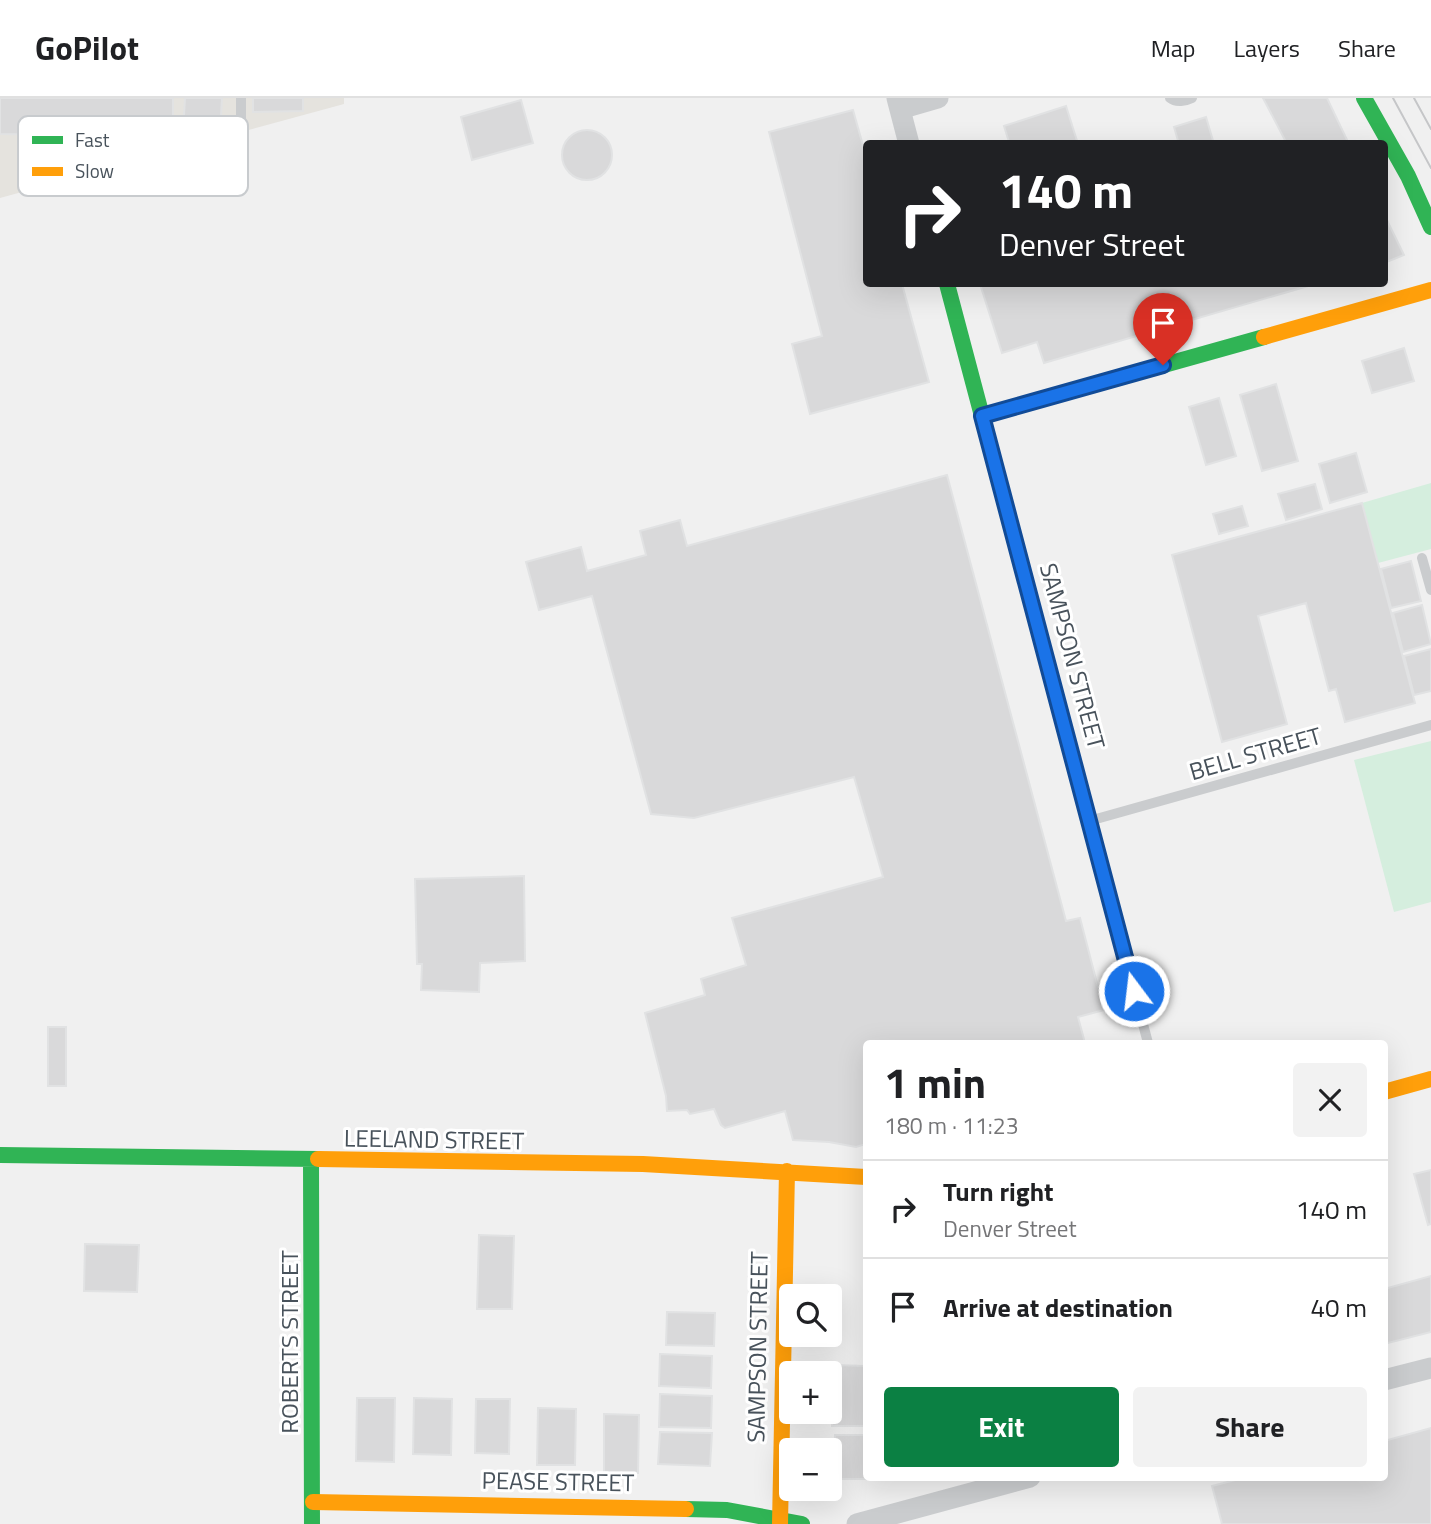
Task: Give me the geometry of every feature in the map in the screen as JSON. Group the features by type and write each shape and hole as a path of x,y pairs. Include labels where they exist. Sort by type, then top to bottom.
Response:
{"street":[{"path":"908,140 898,104 938,98"},
{"path":"1364,98 1388,140"},
{"path":"1388,141 1408,176 1431,227"},
{"name":"SAMPSON STREET","path":"948,287 982,416"},
{"path":"982,416 1431,290"},
{"path":"1388,1091 1431,1080"},
{"name":"LEELAND STREET","path":"0,1155 643,1164 863,1177"},
{"name":"ROBERTS STREET","path":"312,1160 312,1524"},
{"name":"SAMPSON STREET","path":"780,1522 787,1171"},
{"path":"1388,1379 1431,1368"},
{"path":"858,1524 1015,1481"},
{"name":"PEASE STREET","path":"313,1502 470,1510 727,1510 802,1524"}],"lane":[{"path":"241,98 241,116"},
{"path":"1170,98 1183,101 1192,98"},
{"name":"SAMPSON STREET","path":"982,416 1147,1040"},
{"path":"1422,558 1431,590"},
{"name":"BELL STREET","path":"1090,821 1431,725"}],"shaded area":[{"path":"0,98 344,98 344,104 248,130 248,116 18,116 18,193 0,198"}],"green space":[{"path":"1431,483 1431,549 1378,563 1362,503"},
{"path":"1431,741 1431,902 1394,912 1354,760"}],"building":[{"path":"0,98 173,98 173,116 18,116 18,134 0,134"},
{"path":"185,98 222,98 221,116 184,116"},
{"path":"253,98 303,98 303,111 253,112"},
{"path":"1263,98 1327,98 1347,140 1285,140"},
{"path":"521,100 533,143 472,160 461,117"},
{"path":"1066,106 1077,140 1008,140 1004,126"},
{"path":"853,110 863,145 863,287 903,287 929,382 810,414 792,344 822,336 769,132"},
{"path":"1206,117 1213,140 1178,140 1174,127"},
{"path":"587,130 605,137 612,155 605,173 587,180 569,173 562,155 569,137"},
{"path":"1388,222 1404,255 1388,261"},
{"path":"981,287 1305,287 1044,363 1037,342 1002,353"},
{"path":"1404,348 1414,381 1372,393 1362,361"},
{"path":"1276,384 1298,461 1262,471 1240,395"},
{"path":"1219,398 1236,456 1206,465 1189,407"},
{"path":"1356,453 1367,492 1330,503 1319,464"},
{"path":"947,475 1066,921 1080,918 1104,1010 1078,1017 1084,1040 863,1040 863,1145 856,1147 793,1140 785,1111 725,1128 714,1109 690,1114 687,1110 667,1111 666,1096 645,1013 705,995 701,979 746,965 732,918 883,877 854,777 694,818 651,814 592,596 539,610 526,562 581,547 587,571 646,555 640,531 680,520 687,546"},
{"path":"1315,484 1322,509 1286,520 1278,494"},
{"path":"1362,503 1415,703 1345,722 1336,689 1329,691 1306,603 1258,616 1287,724 1222,742 1172,555"},
{"path":"1242,506 1248,526 1219,534 1213,514"},
{"path":"1411,561 1421,601 1391,608 1381,569"},
{"path":"1422,605 1431,644 1403,652 1393,613"},
{"path":"1431,649 1431,691 1414,695 1404,656"},
{"path":"524,876 525,961 480,963 479,992 421,990 422,964 417,964 415,879"},
{"path":"48,1027 66,1027 66,1086 48,1086"},
{"path":"1431,1170 1431,1224 1428,1225 1414,1174"},
{"path":"479,1235 514,1236 512,1309 477,1309"},
{"path":"85,1244 139,1245 137,1292 84,1291"},
{"path":"1431,1276 1431,1332 1388,1343 1388,1288"},
{"path":"667,1312 715,1313 714,1346 666,1345"},
{"path":"660,1354 712,1356 711,1388 659,1386"},
{"path":"842,1365 863,1366 863,1426 832,1426 842,1424"},
{"path":"660,1394 712,1396 711,1428 659,1427"},
{"path":"357,1398 395,1398 394,1462 356,1461"},
{"path":"414,1398 452,1399 451,1455 413,1454"},
{"path":"476,1399 510,1399 509,1454 475,1453"},
{"path":"538,1408 576,1409 575,1465 537,1465"},
{"path":"604,1414 639,1415 638,1473 604,1472"},
{"path":"1431,1428 1431,1524 1222,1524 1212,1486 1231,1481 1388,1481 1388,1440"},
{"path":"660,1432 712,1433 710,1466 658,1464"},
{"path":"835,1435 863,1435 863,1479 842,1479 842,1438 835,1438"}],"tram line":[{"path":"1393,98 1431,168"},
{"path":"1414,98 1431,129"}],"traffic: fast":[{"path":"1364,98 1388,140"},
{"path":"1388,141 1408,176 1431,227"},
{"path":"948,287 982,416 1264,337"},
{"path":"0,1155 318,1159"},
{"path":"311,1160 312,1524"},
{"path":"686,1509 727,1510 802,1524"}],"traffic: slow":[{"path":"1264,337 1431,290"},
{"path":"1388,1091 1431,1079"},
{"path":"318,1159 643,1164 863,1177"},
{"path":"780,1524 787,1171"},
{"path":"313,1502 686,1509"}],"route":[{"path":"1134,991 982,416 1163,365"}]}
